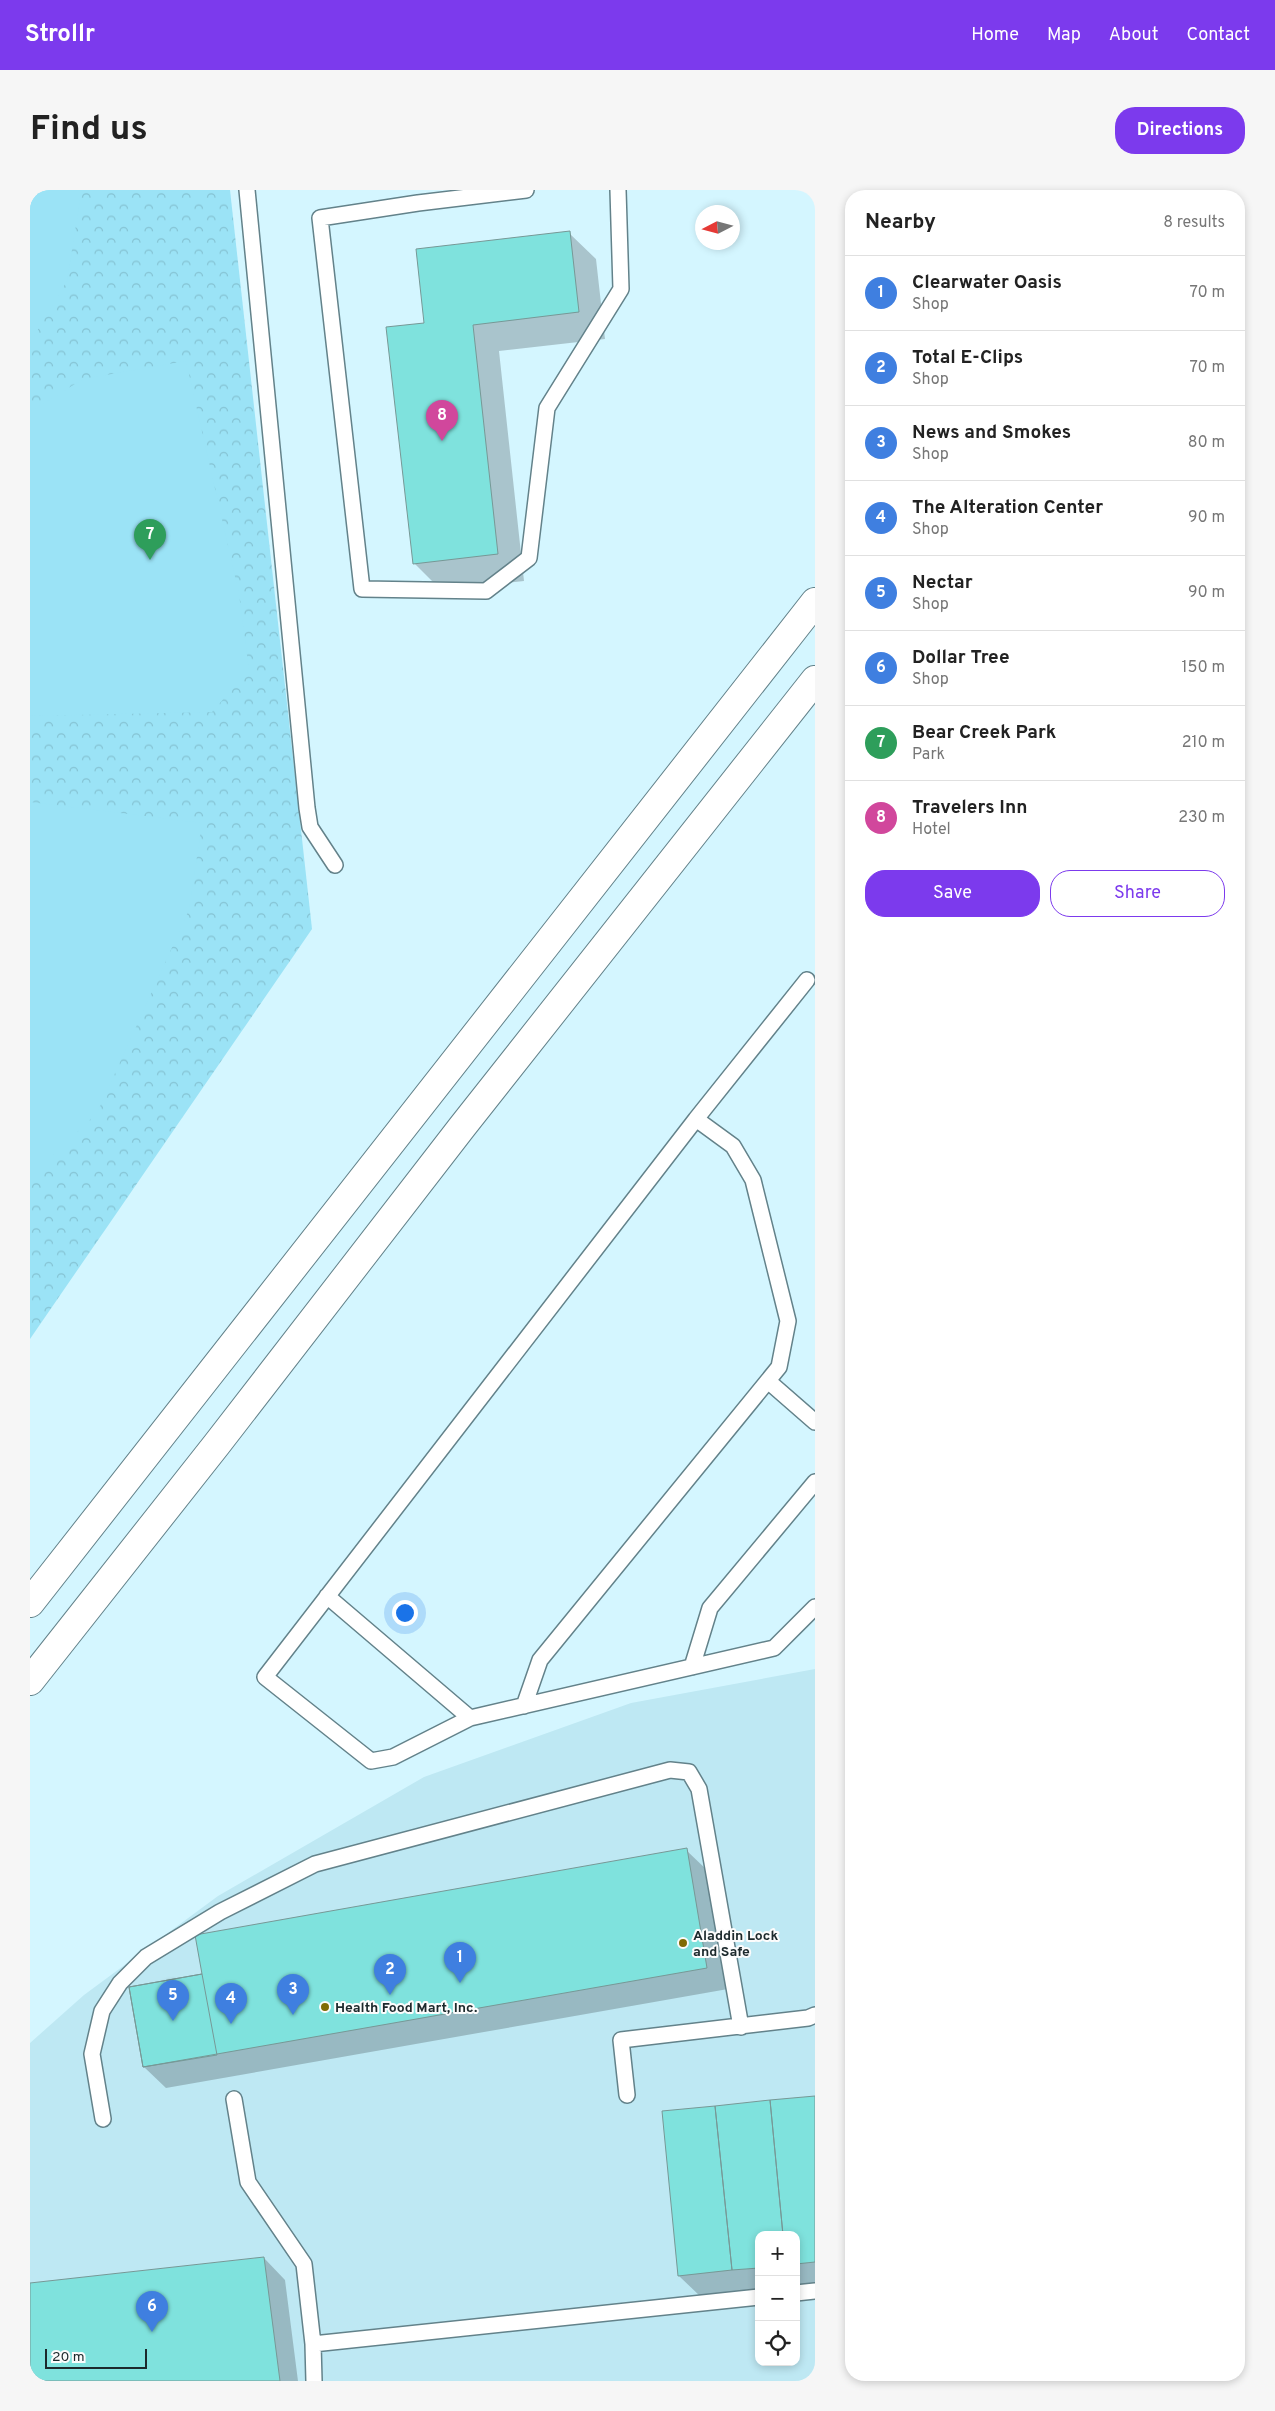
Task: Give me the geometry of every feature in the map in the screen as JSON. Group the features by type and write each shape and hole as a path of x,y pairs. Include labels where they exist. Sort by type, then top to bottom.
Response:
{"highway":[{"path":"30,1603 815,602"},
{"path":"30,1681 223,1437 462,1127 815,680"}],"lane":[{"path":"247,190 307,808 310,827 335,865"},
{"path":"526,190 417,196 320,218 362,589 486,591 529,558 547,408 621,289 618,190"},
{"path":"807,980 696,1119 265,1678 371,1761 393,1758 470,1718 774,1648 815,1607"},
{"path":"524,1706 540,1660 779,1366 788,1321 753,1180 733,1146 696,1119"},
{"path":"768,1381 815,1422"},
{"path":"692,1667 710,1608 815,1482"},
{"path":"327,1596 470,1718"},
{"path":"103,2119 92,2054 102,2011 120,1983 146,1958 162,1947 220,1912 315,1864 670,1770 690,1772 699,1789 742,2027"},
{"path":"627,2095 621,2040 742,2027 808,2018 815,2015"},
{"path":"234,2099 248,2182 304,2264 313,2344 314,2381"},
{"path":"800,2293 815,2291"},
{"path":"313,2344 755,2297"}],"shaded area":[{"path":"815,1669 815,2381 30,2381 30,2043 84,1995 218,1896 424,1777 631,1703"}],"green space":[{"path":"30,190 230,190 312,929 30,1339"},
{"path":"30,190 81,190 81,194 67,281 30,343"},
{"path":"186,361 239,594 249,670 212,712 30,716 30,412 83,379"},
{"path":"30,802 202,823 189,910 97,1113 30,1178"}],"building":[{"path":"570,231 579,312 473,325 498,554 413,564 386,327 424,323 416,249"},
{"path":"687,1848 707,1968 143,2067 129,1987 202,1974 195,1935"},
{"path":"202,1974 217,2055 143,2067 129,1987"},
{"path":"815,2096 815,2262 800,2264 800,2231 783,2231 770,2100"},
{"path":"770,2100 783,2231 755,2231 755,2268 732,2270 715,2106"},
{"path":"715,2106 732,2270 678,2276 662,2111"},
{"path":"264,2257 280,2381 30,2381 30,2283"}],"place":[{"name":"Travelers Inn","path":"442,441"},
{"name":"Bear Creek Park","path":"150,560"},
{"name":"Aladdin Lock and Safe","path":"683,1943"},
{"name":"Clearwater Oasis","path":"460,1983"},
{"name":"Total E-Clips","path":"390,1995"},
{"name":"Health Food Mart, Inc.","path":"325,2007"},
{"name":"News and Smokes","path":"293,2015"},
{"name":"Nectar","path":"173,2021"},
{"name":"The Alteration Center","path":"231,2024"},
{"name":"Dollar Tree","path":"152,2332"}]}
